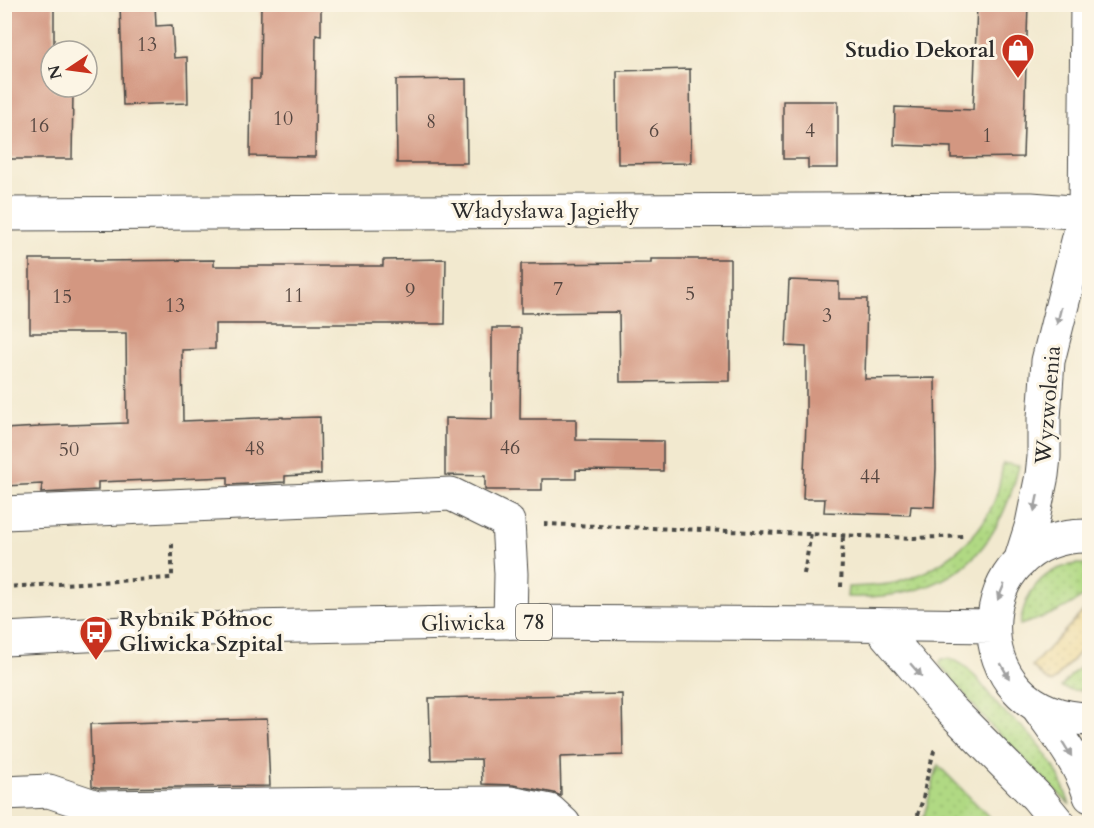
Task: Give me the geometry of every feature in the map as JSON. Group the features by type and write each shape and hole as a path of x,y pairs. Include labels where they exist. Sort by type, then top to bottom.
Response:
{"main road":[{"name":"Wyzwolenia","path":"1087,4 1085,213 1089,272"},
{"name":"Władysława Jagiełły","path":"4,214 1020,209 1085,213"},
{"name":"Wyzwolenia","path":"1020,562 1032,524 1042,475 1048,361 1085,213"},
{"path":"4,513 451,494 508,522 511,574 510,622"},
{"path":"1089,536 1076,536 1055,541 1036,549 1020,562 1000,592 993,626 997,654 1004,672 1015,687 1037,706 1049,712 1062,717 1089,719"},
{"name":"Gliwicka","path":"4,639 249,627 510,622 993,626"},
{"path":"878,625 947,706 1037,797 1059,824"},
{"path":"1037,706 1073,759 1089,796"},
{"path":"4,793 49,791 97,807 510,803 550,811 564,824"}],"path":[{"path":"508,522 914,538 965,536"},
{"path":"804,574 811,533"},
{"path":"4,587 172,578"},
{"path":"915,824 934,751"}],"green space":[{"path":"1003,463 1019,466 1009,499 996,527 981,550 962,568 939,582 912,591 882,596 847,597 848,587 899,582 927,571 954,553 977,531 986,518 997,494"},
{"path":"1076,564 1089,564 1089,592 1056,612 1020,625 1026,602 1037,584 1054,571"},
{"path":"942,659 960,663 968,669 1000,708 1034,739 1054,767 1070,805 990,725 940,665"},
{"path":"1089,660 1089,691 1061,687 1073,673"},
{"path":"938,765 995,823 922,823"}],"sand":[{"path":"1089,605 1089,641 1052,683 1032,666"}],"building":[{"path":"4,4 54,4 54,39 39,39 39,99 73,99 72,159 4,159"},
{"path":"120,4 155,4 156,26 172,25 174,58 187,57 188,103 123,105"},
{"path":"261,4 321,4 321,36 316,35 315,157 250,156 251,79 260,79"},
{"path":"977,4 1028,4 1023,157 951,158 951,147 894,145 895,107 973,110"},
{"path":"690,69 691,163 618,164 617,71"},
{"path":"466,79 467,163 397,163 396,80"},
{"path":"783,101 838,101 838,168 808,168 808,159 783,159"},
{"path":"30,259 214,260 214,266 383,266 383,260 446,259 445,324 215,324 215,349 182,350 183,421 320,417 321,474 285,476 285,482 228,485 228,477 98,482 98,490 41,493 42,484 5,486 4,429 127,423 126,333 30,333"},
{"path":"651,259 730,259 730,381 620,382 619,312 521,313 521,264 651,263"},
{"path":"789,280 839,282 839,299 867,299 865,379 935,378 934,507 911,506 910,515 824,512 825,499 803,499 806,347 786,346"},
{"path":"492,328 521,328 520,419 576,419 576,440 663,441 663,471 576,470 576,479 542,479 542,490 485,490 485,476 445,475 445,418 492,419"},
{"path":"622,694 623,755 560,757 561,796 513,785 482,784 481,759 431,760 429,698"},
{"path":"267,719 270,786 100,788 92,786 90,724"}],"place":[{"name":"Studio Dekoral","path":"1018,79"},
{"name":"Rybnik Północ Gliwicka Szpital","path":"96,661"}]}
